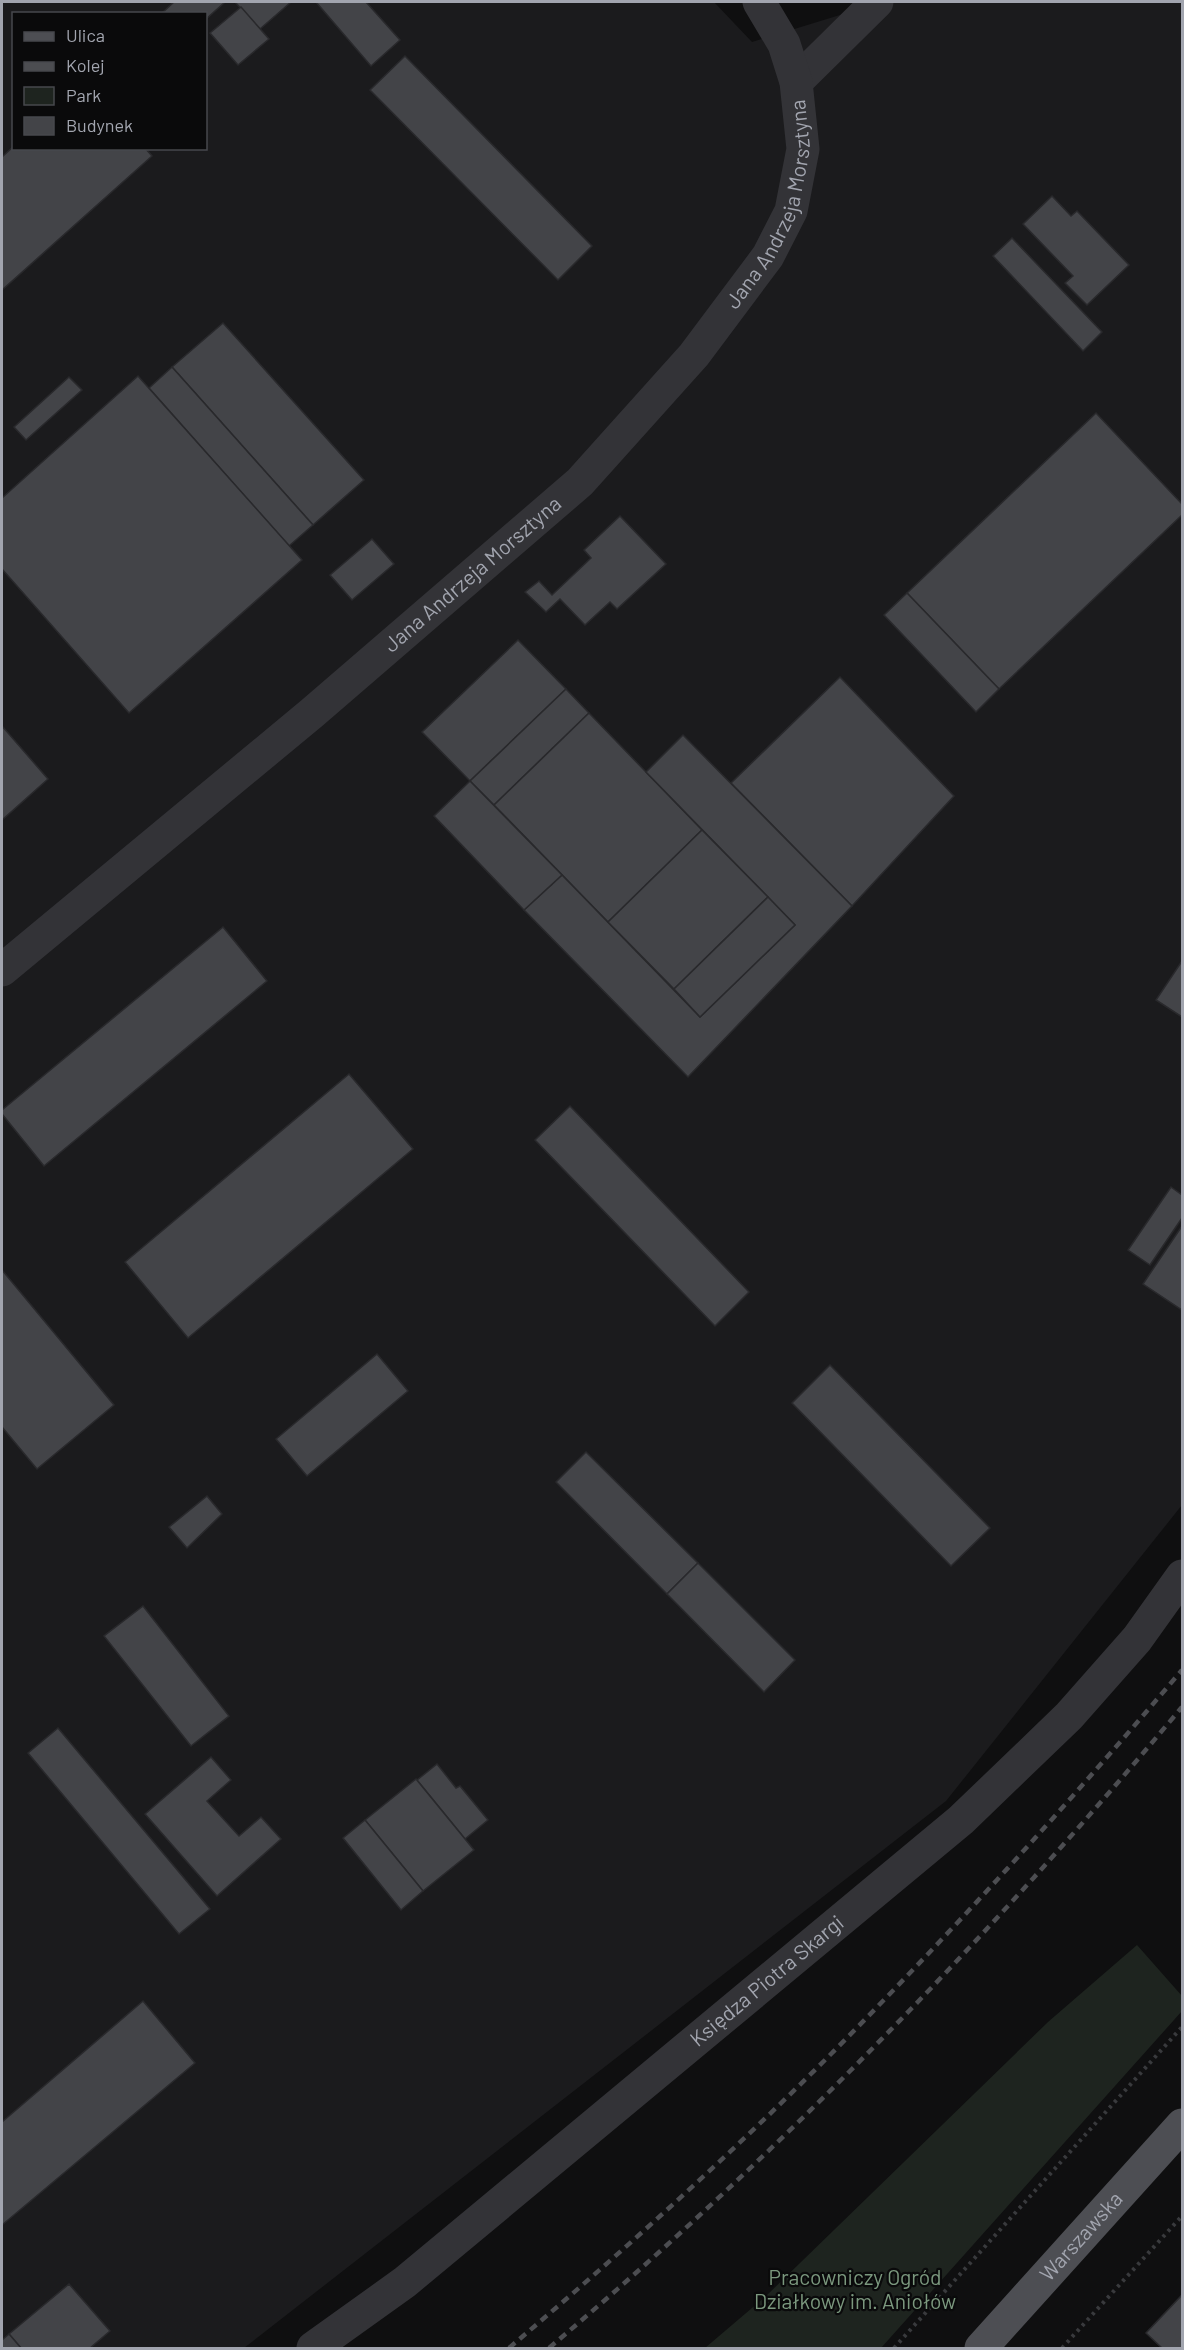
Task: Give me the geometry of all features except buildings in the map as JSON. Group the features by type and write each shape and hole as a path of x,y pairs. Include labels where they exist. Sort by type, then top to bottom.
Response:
{"main road":[{"name":"Warszawska","path":"981,2349 1182,2125"}],"street":[{"name":"Jana Andrzeja Morsztyna","path":"2,970 312,713 580,482 686,364 768,256 791,212 803,149 796,82 784,44 759,2"},
{"path":"796,82 877,2"},
{"name":"Księdza Piotra Skargi","path":"313,2349 405,2282 961,1820 1070,1716 1137,1639 1182,1576"}],"path":[{"path":"894,2349 1182,2027"},
{"path":"1062,2349 1182,2216"}],"shaded area":[{"path":"2,2 714,2 752,42 882,2 1182,2 1182,1505 946,1801 244,2348 2,2348"}],"green space":[{"name":"Pracowniczy Ogród Działkowy im. Aniołów","path":"1137,1945 1182,1996 1182,2011 881,2348 705,2348 765,2297 1048,2022"}],"railway":[{"path":"509,2348 673,2204 832,2053 1011,1865 1182,1670"},
{"path":"549,2348 718,2198 879,2041 1034,1877 1182,1707"}]}
